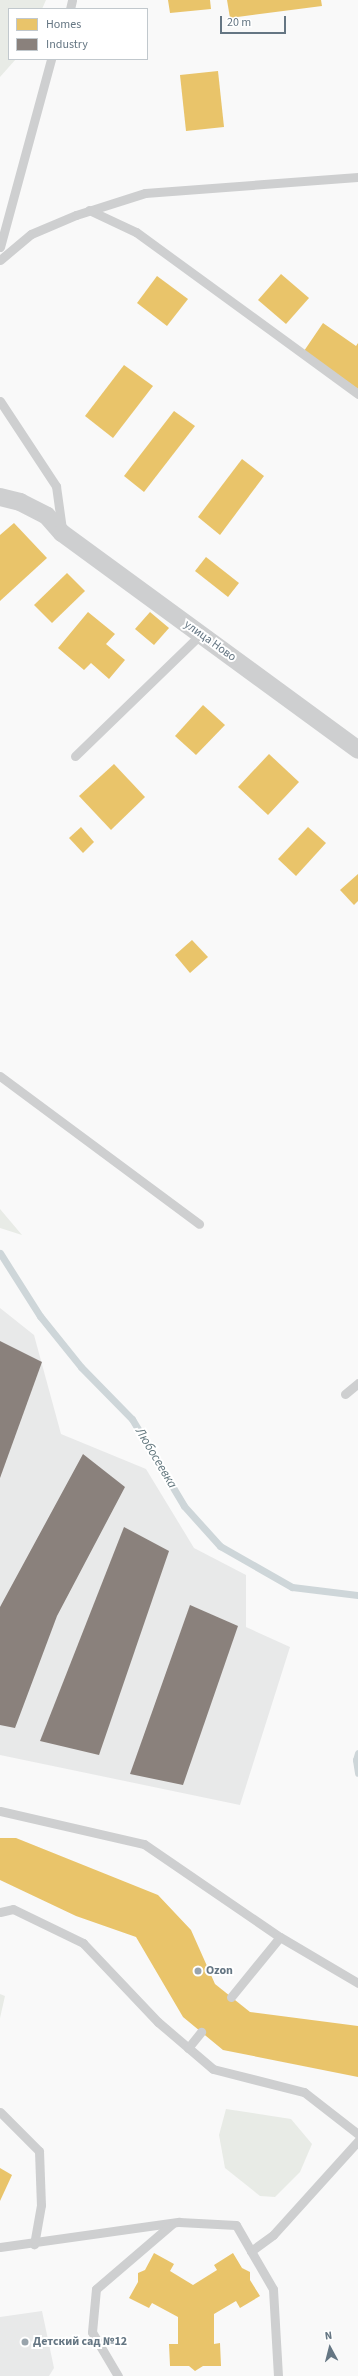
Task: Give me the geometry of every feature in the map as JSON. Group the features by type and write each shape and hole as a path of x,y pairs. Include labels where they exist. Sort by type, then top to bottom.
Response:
{"street":[{"name":"улица Ново","path":"0,497 20,502 47,516 62,533 358,750"}],"lane":[{"path":"0,247 51,60"},
{"path":"0,260 32,234 89,210 145,193 358,177"},
{"path":"89,210 136,232 358,394"},
{"path":"0,401 56,486 62,533"},
{"path":"75,756 201,634"},
{"path":"0,1076 199,1224"},
{"path":"344,1394 358,1383"},
{"path":"0,1811 144,1844 280,1937 358,1983"},
{"path":"0,1912 14,1909 83,1943 158,2022 212,2069 304,2092 358,2134"},
{"path":"231,1997 280,1937"},
{"path":"188,2048 201,2032"},
{"path":"0,2112 39,2151 41,2205 34,2244"},
{"path":"251,2251 273,2235 358,2141"},
{"path":"118,2376 92,2332 96,2289 173,2223"},
{"path":"0,2247 34,2244 173,2223 236,2224 273,2289 278,2376"}],"shaded area":[{"path":"0,0 46,0 42,8 8,8 8,60 15,60 0,77"},
{"path":"0,1209 22,1235 0,1228"},
{"path":"0,1308 34,1335 61,1434 146,1469 194,1548 246,1575 246,1627 290,1647 240,1805 0,1755"},
{"path":"0,1994 5,1996 0,2018"},
{"path":"226,2109 291,2119 312,2144 300,2172 275,2197 260,2196 225,2168 219,2135"},
{"name":"Детский сад №12","path":"42,2311 54,2368 49,2376 0,2376 0,2317"}],"building: Homes":[{"path":"168,0 210,0 211,9 170,13"},
{"path":"227,0 321,0 322,6 230,18"},
{"path":"218,71 224,127 186,131 180,75"},
{"path":"281,274 309,298 286,324 258,300"},
{"path":"157,276 188,299 167,326 137,303"},
{"path":"323,323 356,346 358,343 358,389 304,351"},
{"path":"124,365 153,386 113,438 85,416"},
{"path":"174,411 195,426 144,492 124,476"},
{"path":"242,459 264,476 220,535 198,517"},
{"path":"14,523 47,558 0,601 0,535"},
{"path":"206,557 239,583 228,597 195,571"},
{"path":"67,573 85,591 52,623 34,605"},
{"path":"88,612 115,634 106,644 125,660 109,679 91,663 84,670 58,648"},
{"path":"150,612 169,628 154,645 135,629"},
{"path":"203,705 225,725 196,755 175,736"},
{"path":"269,754 299,782 268,815 238,787"},
{"path":"114,764 145,797 111,830 79,796"},
{"path":"81,827 94,842 83,853 69,838"},
{"path":"308,827 326,843 296,876 278,859"},
{"path":"358,874 358,901 354,905 340,890"},
{"path":"192,940 208,957 190,973 175,955"},
{"path":"0,1838 16,1838 158,1895 191,1930 215,1984 250,2012 358,2026 358,2077 223,2050 183,2017 136,1937 76,1916 0,1880"},
{"path":"0,2168 12,2175 0,2201"},
{"path":"154,2253 174,2264 170,2271 193,2285 217,2270 214,2265 233,2253 242,2268 250,2272 250,2280 260,2296 240,2308 236,2301 214,2314 214,2344 220,2343 221,2366 203,2366 195,2371 189,2366 170,2366 169,2344 178,2344 178,2317 152,2303 149,2308 129,2298 138,2282 138,2273 145,2270"}],"building: Industry":[{"path":"0,1341 42,1362 0,1478"},
{"path":"83,1454 125,1487 57,1616 15,1728 0,1725 0,1607"},
{"path":"124,1527 169,1551 99,1755 40,1741"},
{"path":"190,1605 238,1626 183,1785 130,1774"}],"waterway":[{"name":"Любосеевка","path":"0,1253 40,1316 81,1367 132,1419 184,1506 220,1546 292,1587 358,1595"},
{"name":"Любосеевка","path":"358,1753 356,1760 358,1773"}],"place":[{"name":"Ozon","path":"198,1971"},
{"name":"Детский сад №12","path":"25,2342"}]}
